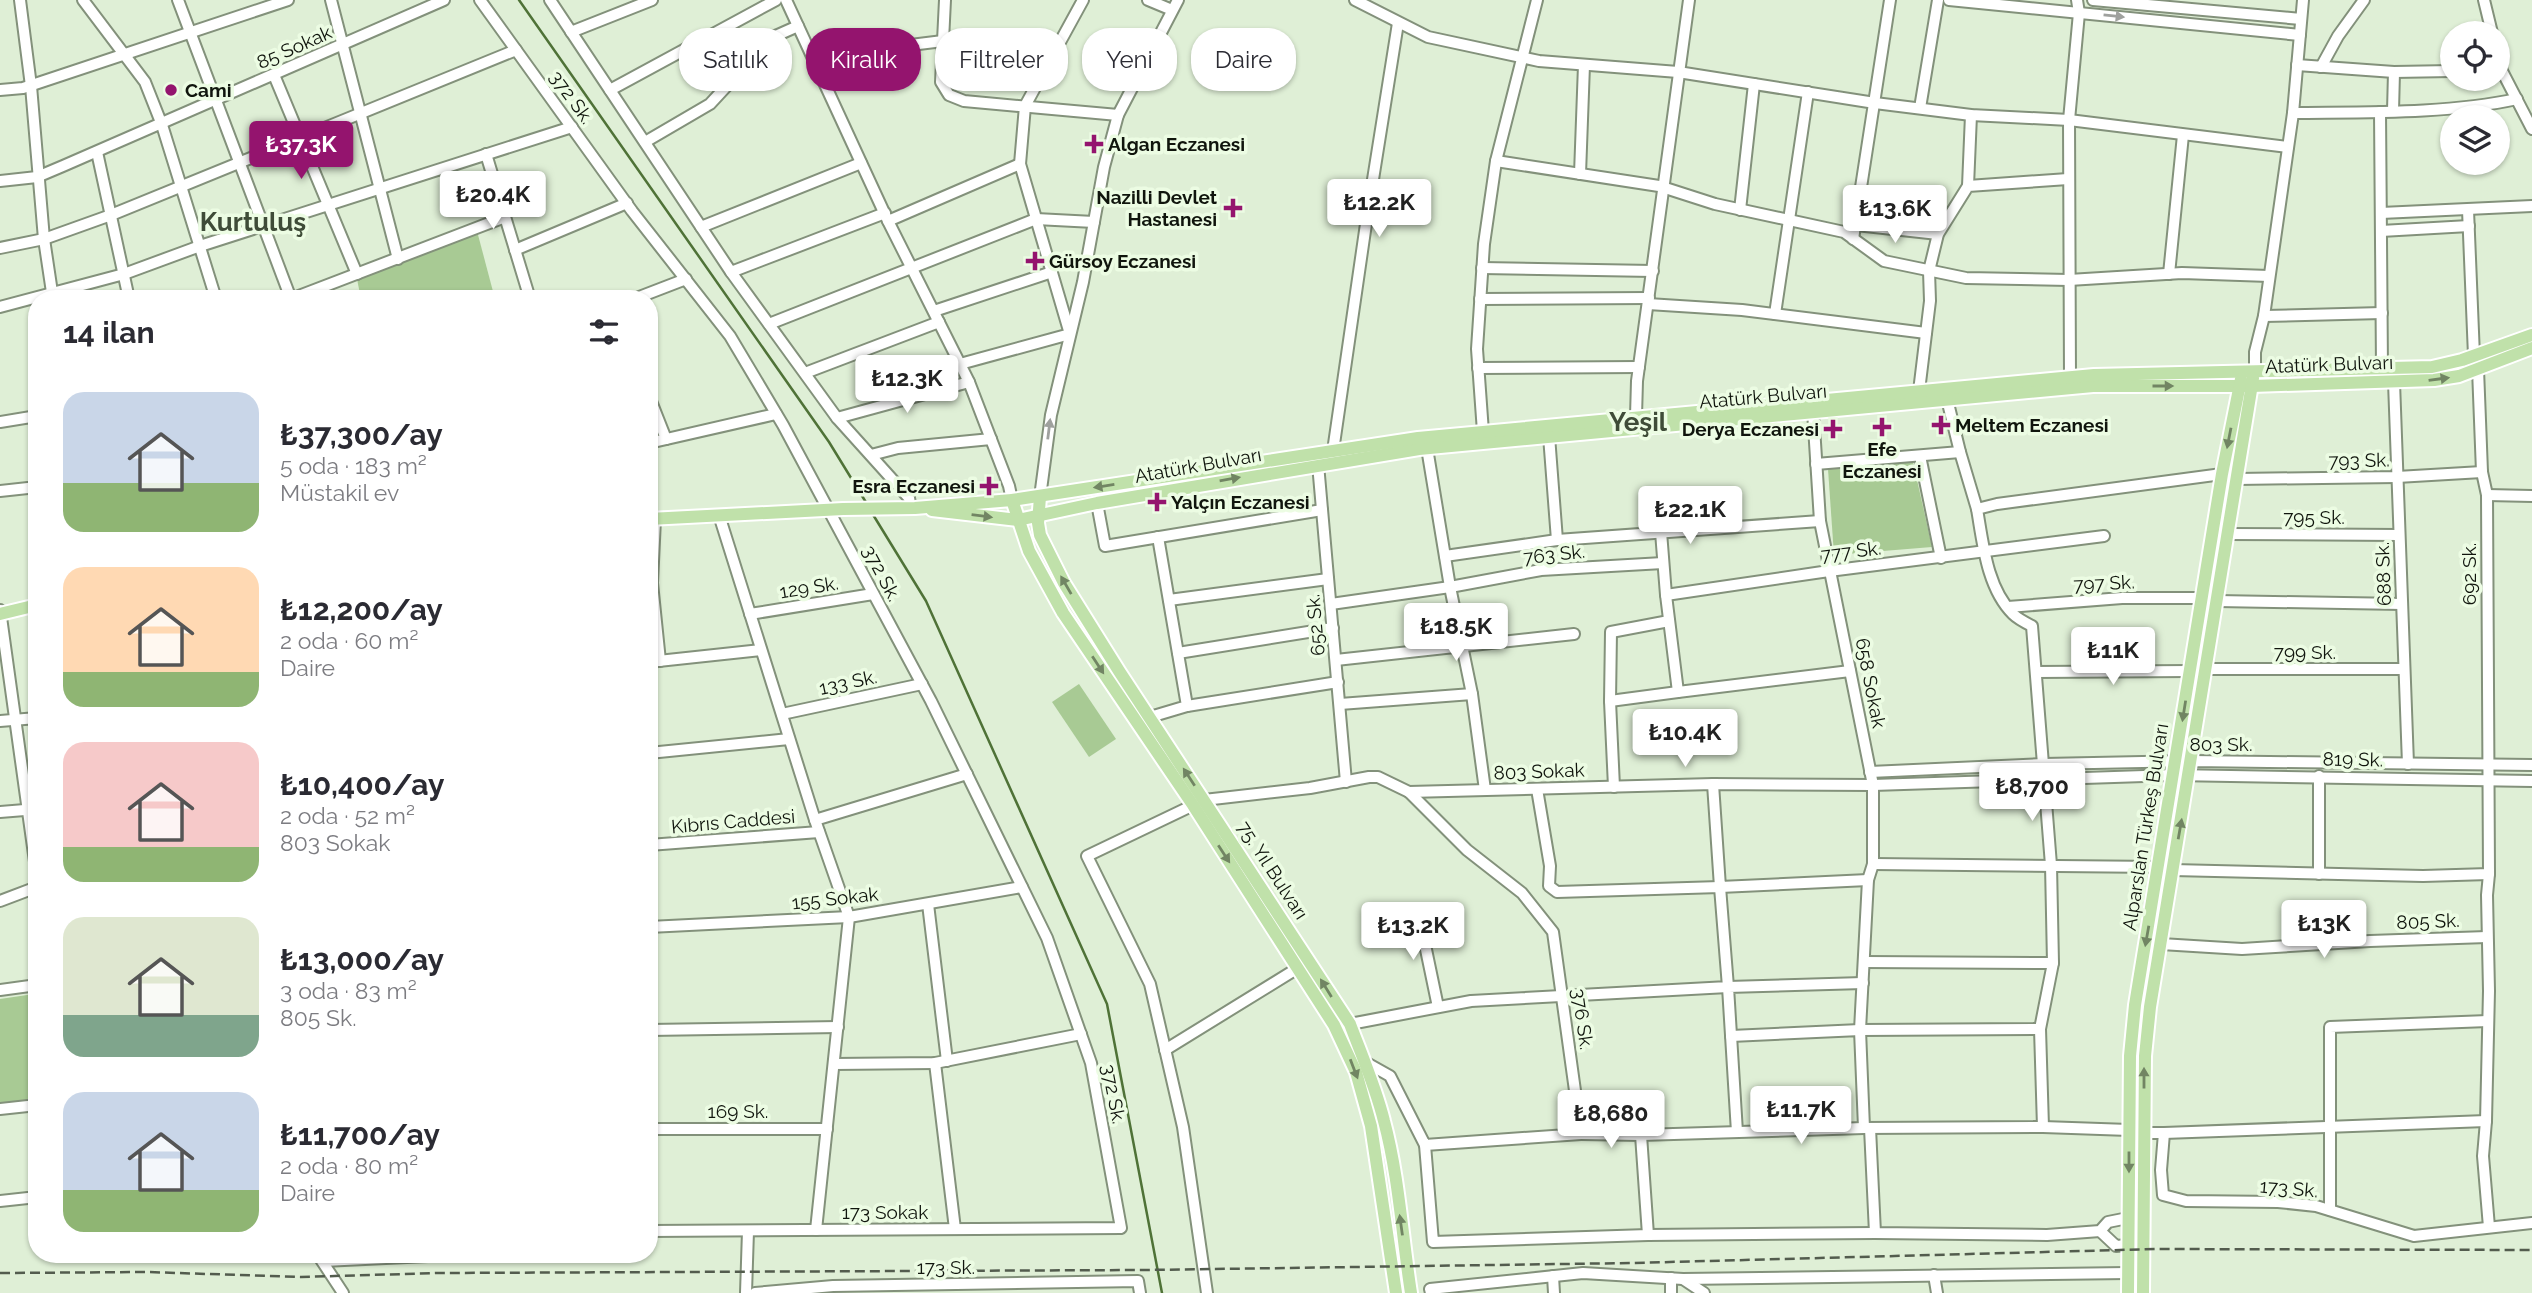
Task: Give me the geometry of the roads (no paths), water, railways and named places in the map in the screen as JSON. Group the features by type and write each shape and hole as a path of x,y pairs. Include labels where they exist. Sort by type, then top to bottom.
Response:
{"main road":[{"name":"Atatürk Bulvarı","path":"911,508 1018,520 1097,503 1318,464 1427,448 1947,399 2093,380 2432,367 2474,356 2532,335"},
{"name":"Atatürk Bulvarı","path":"911,508 1012,500 1333,451 1483,432 1919,391 2033,386 2070,377 2246,386 2434,380 2478,369 2532,348"},
{"name":"Alparslan Türkeş Bulvarı","path":"2128,1293 2130,1056 2134,1018 2222,474 2249,372"},
{"name":"Alparslan Türkeş Bulvarı","path":"2143,1293 2145,1056 2237,479 2246,386"},
{"name":"75. Yıl Bulvarı","path":"1040,496 1040,535 1064,583 1150,716 1199,803 1334,1025 1356,1072 1371,1126 1396,1293"},
{"name":"75. Yıl Bulvarı","path":"1012,500 1029,551 1063,613 1199,803 1350,1024 1365,1062 1387,1135 1411,1293"},
{"path":"658,519 911,508"},
{"path":"0,611 28,604"}],"street":[{"path":"20,0 31,86 37,177 52,290"},
{"path":"83,0 145,82 162,125 213,290"},
{"path":"178,0 288,290"},
{"path":"0,90 31,86 288,0"},
{"path":"331,0 398,259"},
{"name":"85 Sokak","path":"0,181 37,177 162,125 444,0"},
{"name":"372 Sk.","path":"480,0 627,203 730,336 829,510 922,684 1047,938 1091,1063 1121,1228"},
{"path":"550,0 731,272 837,418 909,498 911,508"},
{"path":"571,32 652,0"},
{"path":"610,90 776,0"},
{"path":"786,0 806,42"},
{"path":"944,28 945,0"},
{"path":"1070,334 1020,164 1025,106 1083,0"},
{"path":"1040,496 1051,415 1104,167 1118,115 1175,5 1148,0"},
{"path":"1355,0 1428,37 1523,58 1678,72 1971,115 2068,120 2288,148"},
{"path":"1483,432 1477,349 1482,268 1496,161 1537,0"},
{"path":"1853,239 1889,0"},
{"path":"1920,108 1938,0"},
{"path":"1949,0 2300,35"},
{"path":"2070,377 2068,120 2079,13 2077,0"},
{"path":"2093,0 2189,4 2301,19"},
{"path":"2249,372 2264,316 2293,113 2303,0"},
{"path":"2321,67 2338,36 2364,0"},
{"path":"2484,0 2489,21"},
{"path":"1636,416 1639,368 1665,188 1685,1"},
{"path":"2187,24 2189,4"},
{"path":"1333,451 1364,231 1398,23"},
{"path":"645,142 709,104 771,38 799,26"},
{"path":"0,248 44,239 111,215 516,50"},
{"path":"1580,174 1584,65"},
{"path":"2297,65 2394,72 2440,71"},
{"path":"2393,111 2394,72"},
{"path":"274,75 357,274"},
{"path":"1740,210 1754,84"},
{"path":"2510,88 2532,129"},
{"path":"828,91 886,217 970,382 1012,500"},
{"path":"947,91 949,95 964,101 1118,115"},
{"path":"1775,314 1808,92"},
{"path":"2293,113 2380,112 2494,104 2517,99"},
{"path":"2380,112 2382,368"},
{"path":"1919,391 1930,301 1929,271 1938,234 1968,186 1971,115"},
{"path":"72,290 200,246 572,127"},
{"path":"2169,274 2183,135"},
{"path":"97,152 127,290"},
{"path":"485,154 527,290"},
{"path":"1496,161 1665,188 1740,210 1844,232 1884,261 1966,278 2069,280 2169,274 2269,276"},
{"path":"701,227 861,163"},
{"path":"731,272 886,217 1020,164"},
{"path":"1968,186 2068,179"},
{"path":"515,250 627,203"},
{"path":"2381,213 2532,206"},
{"path":"2468,211 2474,356"},
{"path":"315,290 505,217"},
{"path":"769,324 1036,219 1094,222"},
{"path":"1856,225 1938,234"},
{"path":"2381,231 2469,226"},
{"path":"1482,268 1653,271"},
{"path":"805,373 936,317 1052,272"},
{"path":"657,290 685,279"},
{"path":"1480,299 1648,301 1926,332"},
{"path":"0,307 28,301"},
{"path":"2264,316 2382,313"},
{"path":"961,365 1070,334"},
{"path":"1478,368 1639,368"},
{"name":"692 Sk.","path":"2478,369 2482,472 2487,495 2488,780"},
{"path":"837,418 970,382"},
{"name":"688 Sk.","path":"2394,382 2408,764"},
{"path":"1947,399 1977,509 1992,578 2014,615 2032,626 2045,779 2053,963 2040,1028 2043,1127"},
{"name":"658 Sokak","path":"1813,411 1820,521 1872,785 1873,864 1868,880 1860,1030 1875,1233"},
{"path":"658,441 776,414"},
{"path":"0,422 28,417"},
{"path":"658,419 666,439"},
{"path":"1549,436 1557,540"},
{"path":"871,454 898,447 991,439"},
{"path":"1427,448 1450,587 1472,694 1485,790"},
{"path":"1816,464 1960,452"},
{"path":"1920,456 1941,558"},
{"name":"652 Sk.","path":"1318,464 1346,782"},
{"name":"793 Sk.","path":"2237,479 2397,477 2482,472"},
{"path":"1977,509 1997,503 2222,474"},
{"path":"0,491 28,488"},
{"path":"2487,495 2532,496"},
{"path":"1097,503 1105,546 1322,509"},
{"path":"719,515 815,820 849,917 816,1230"},
{"path":"1445,556 1557,540 1820,521"},
{"path":"1661,532 1678,692"},
{"name":"795 Sk.","path":"2228,534 2399,535"},
{"name":"777 Sk.","path":"1666,595 2104,536"},
{"path":"1158,537 1187,706"},
{"name":"763 Sk.","path":"1331,604 1450,587 1541,570 1663,563"},
{"path":"1169,600 1328,579"},
{"name":"129 Sk.","path":"750,614 873,594"},
{"name":"797 Sk.","path":"2008,607 2122,598 2202,598"},
{"path":"2217,601 2402,604"},
{"path":"0,611 28,787"},
{"path":"1614,787 1610,701 1611,632 1669,621"},
{"path":"1178,653 1333,628"},
{"path":"1336,660 1574,634"},
{"path":"658,662 761,650"},
{"name":"799 Sk.","path":"2206,669 2404,670"},
{"path":"1610,701 1850,671"},
{"path":"2036,672 2190,671"},
{"path":"1150,716 1187,706 1338,682"},
{"name":"133 Sk.","path":"782,714 922,684"},
{"path":"1340,704 1472,694"},
{"path":"0,721 28,719"},
{"path":"658,752 789,739"},
{"name":"803 Sk.","path":"1870,772 2176,761 2487,765"},
{"path":"2487,765 2532,765"},
{"name":"Kıbrıs Caddesi","path":"815,820 967,774"},
{"name":"803 Sokak","path":"1165,1050 1150,984 1087,856 1199,803 1346,782 1360,777 1378,777 1409,792 1713,784 1872,785 2174,775"},
{"name":"819 Sk.","path":"2174,775 2532,780"},
{"path":"2319,776 2319,873"},
{"path":"2488,780 2488,1021 2483,1156 2489,1227"},
{"path":"1713,784 1737,1132"},
{"path":"1537,789 1550,866 1549,887 1557,892 1868,880"},
{"name":"376 Sk.","path":"1409,792 1467,850 1522,893 1553,932 1581,1134"},
{"path":"0,812 28,809"},
{"name":"Kıbrıs Caddesi","path":"658,844 819,832"},
{"path":"1873,864 2159,867"},
{"path":"2173,870 2423,876 2489,874"},
{"name":"155 Sokak","path":"658,927 849,917 1022,887"},
{"path":"0,901 28,890"},
{"path":"928,904 955,1229"},
{"path":"1418,911 1438,1007"},
{"name":"805 Sk.","path":"2161,944 2242,949 2487,937"},
{"path":"1864,962 2053,963"},
{"path":"1207,1293 1183,1127 1165,1050 1298,968"},
{"path":"1350,1024 1483,1000 1863,983"},
{"path":"0,990 28,986"},
{"path":"2330,1210 2330,1027 2488,1021"},
{"path":"658,1030 838,1027"},
{"path":"1731,1036 1860,1030 2040,1028"},
{"path":"834,1064 941,1062 1081,1034"},
{"path":"1365,1062 1390,1076 1425,1145 1433,1242 1648,1235 2047,1235 2100,1231 2108,1222 2128,1218"},
{"path":"0,1109 28,1106"},
{"path":"2144,1133 2486,1121"},
{"path":"1425,1145 1581,1134 1640,1135 1867,1128 2129,1129"},
{"name":"169 Sk.","path":"658,1129 827,1129"},
{"name":"173 Sk.","path":"2165,1133 2161,1170 2163,1195 2186,1201 2278,1202 2316,1206 2413,1236 2532,1223"},
{"path":"1640,1135 1648,1235"},
{"path":"0,1201 28,1198"},
{"name":"173 Sokak","path":"658,1231 1121,1228"},
{"path":"746,1293 748,1231"},
{"path":"2100,1231 2116,1246 2128,1245"},
{"path":"323,1263 343,1293"},
{"path":"1431,1293 1430,1289 1583,1273 1684,1279 2128,1273"},
{"path":"1934,1275 1937,1293"},
{"path":"1553,1276 1554,1293"},
{"path":"1671,1278 1671,1293"},
{"path":"1684,1279 1704,1293"},
{"name":"173 Sk.","path":"755,1293 1139,1287"}],"waterway":[{"path":"519,0 829,442 867,504"},
{"path":"872,513 926,601 1107,1004 1162,1293"}],"railway":[{"path":"0,1273 147,1272 301,1277 439,1273 1145,1270 1632,1263 2157,1249 2532,1250"}],"place":[{"name":"Cami","path":"171,90"},
{"name":"Algan Eczanesi","path":"1094,144"},
{"name":"Nazilli Devlet Hastanesi","path":"1233,208"},
{"name":"Gürsoy Eczanesi","path":"1035,261"},
{"name":"Meltem Eczanesi","path":"1941,425"},
{"name":"Efe Eczanesi","path":"1882,427"},
{"name":"Derya Eczanesi","path":"1833,429"},
{"name":"Esra Eczanesi","path":"989,486"},
{"name":"Yalçın Eczanesi","path":"1157,502"}],"district":[{"name":"Kurtuluş","path":"253,222"},
{"name":"Yeşil","path":"1638,422"}]}
